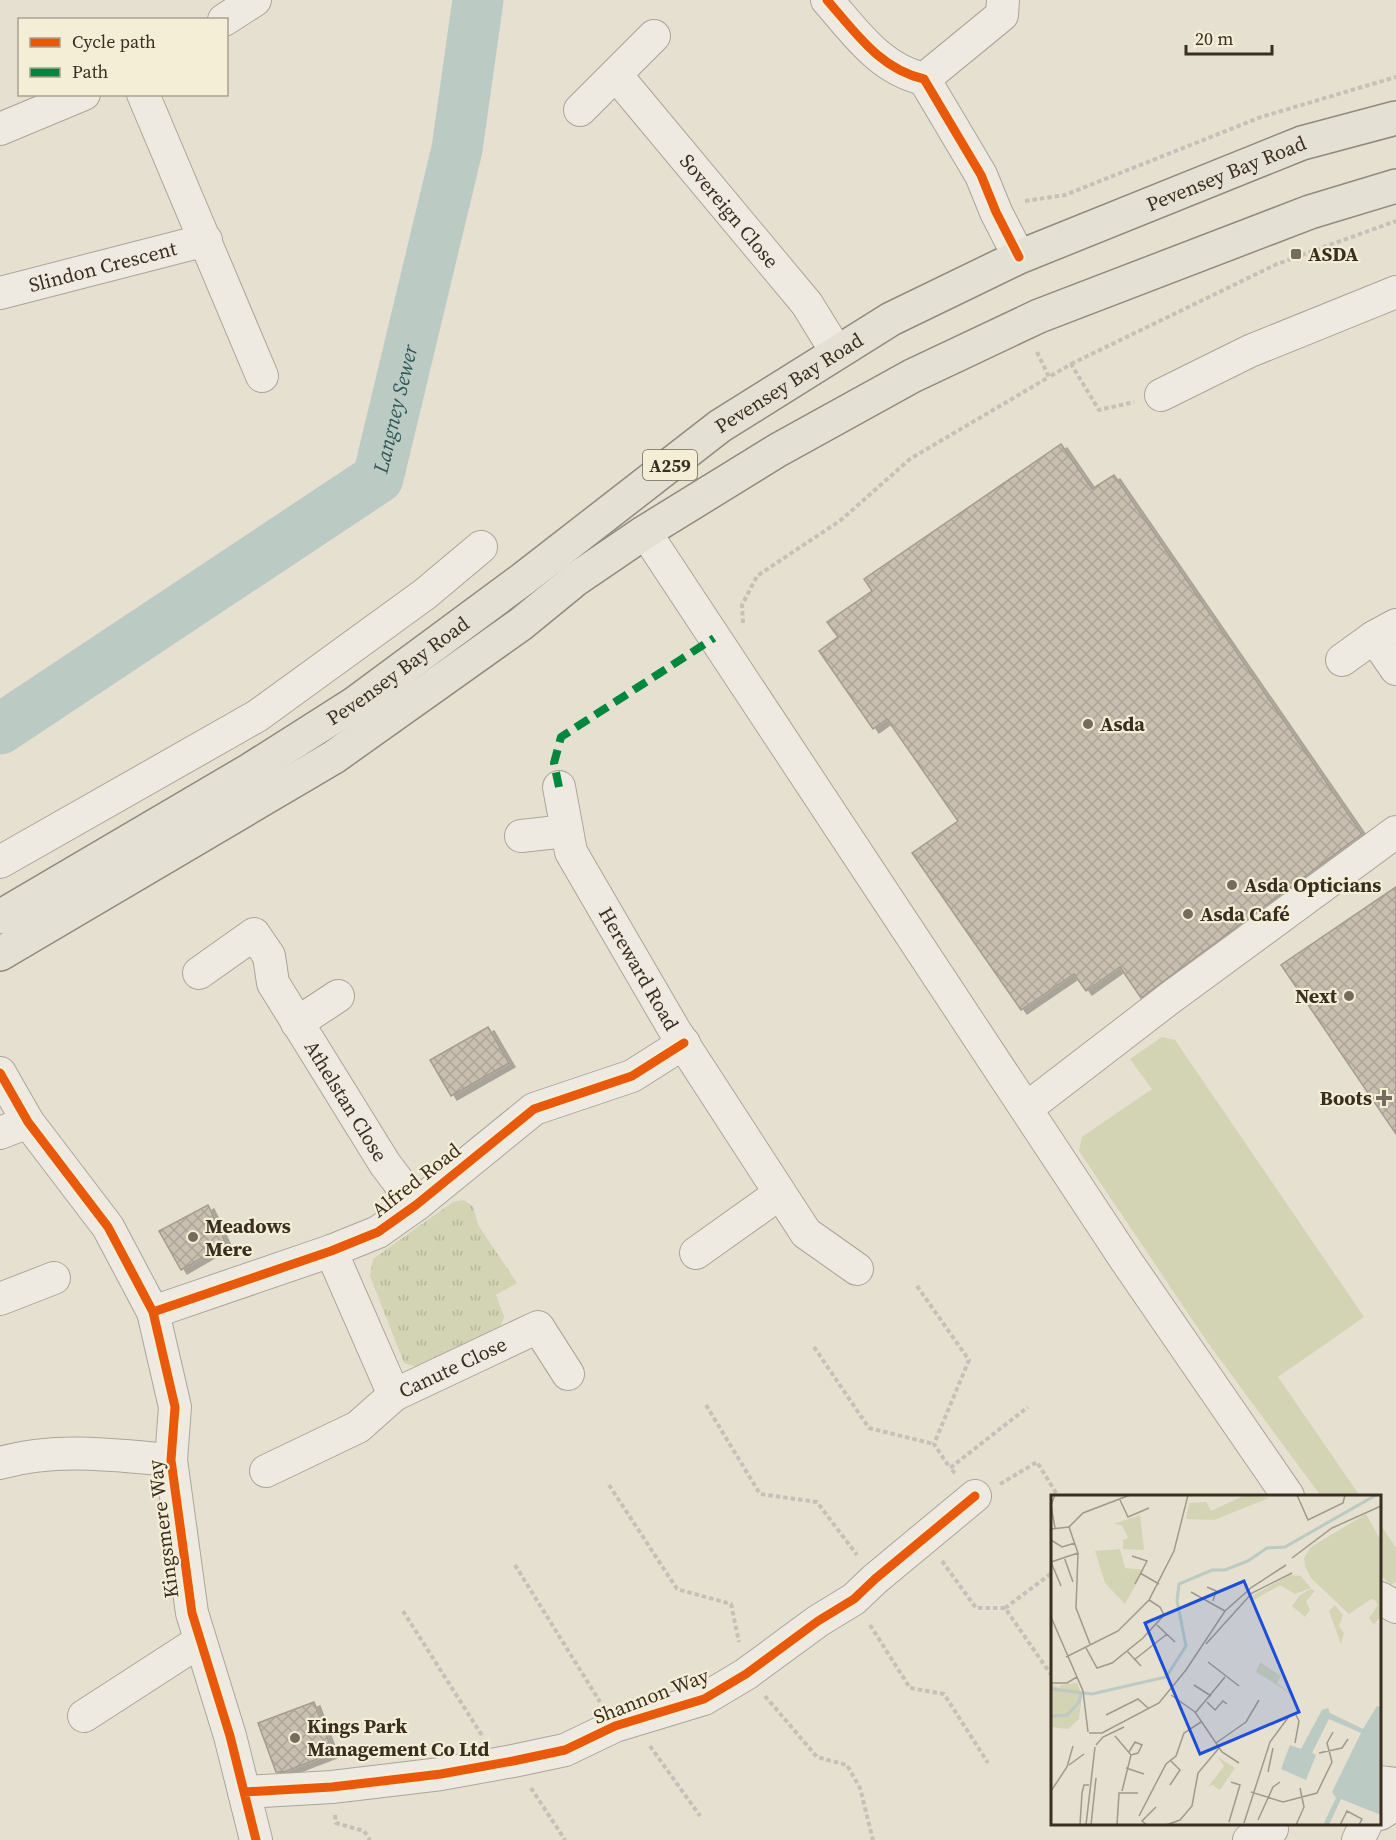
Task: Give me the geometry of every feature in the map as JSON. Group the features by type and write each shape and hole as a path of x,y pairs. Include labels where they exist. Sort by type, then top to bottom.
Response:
{"main road":[{"name":"Pevensey Bay Road","path":"0,917 250,770 354,704 720,426 836,351 891,319 1019,257 1302,143 1396,118"},
{"name":"Pevensey Bay Road","path":"0,954 334,757 521,624 576,579 645,532 778,450 912,376 1024,324 1310,212 1396,186"}],"street":[{"path":"227,18 255,0"},
{"path":"827,0 879,59 904,75 924,79 981,175 1019,257"},
{"path":"924,79 1002,15 1003,0"},
{"path":"580,110 654,36"},
{"name":"Sovereign Close","path":"616,75 807,304 836,351"},
{"path":"0,129 79,96"},
{"name":"Slindon Crescent","path":"144,96 262,376"},
{"name":"Slindon Crescent","path":"0,292 206,240"},
{"path":"1161,395 1280,338 1396,292"},
{"path":"645,532 1127,1262 1287,1495"},
{"path":"35,896 7,859 257,716 425,594 481,548"},
{"path":"425,594 455,629"},
{"path":"1342,660 1385,631 1396,669"},
{"name":"Hereward Road","path":"559,787 572,852 684,1043 806,1233 857,1269"},
{"path":"521,836 567,831"},
{"path":"1027,1108 1170,998 1396,832"},
{"name":"Athelstan Close","path":"199,973 254,934 269,956 273,983 385,1164 416,1205"},
{"name":"Athelstan Close","path":"297,1023 338,996"},
{"name":"Alfred Road","path":"153,1312 331,1251 378,1232 416,1205 534,1109 632,1076 684,1043"},
{"name":"Kingsmere Way","path":"0,1073 14,1127 108,1227 153,1312 175,1407 171,1460 192,1613 256,1840"},
{"path":"696,1253 734,1223 779,1194"},
{"name":"Canute Close","path":"331,1251 394,1395 538,1327 568,1374"},
{"path":"0,1299 54,1278"},
{"path":"266,1471 358,1427 394,1395"},
{"path":"0,1463 26,1456 94,1454 171,1460"},
{"name":"Shannon Way","path":"244,1792 343,1785 441,1774 565,1750 624,1723 704,1699 746,1674 864,1589 975,1496"},
{"path":"1381,1599 1396,1607"},
{"path":"84,1716 201,1641"},
{"path":"1381,1782 1396,1784"},
{"path":"1381,1813 1396,1804"},
{"path":"1358,1840 1366,1825"}],"path":[{"path":"991,199 1009,191 1026,201 1065,195 1261,117 1396,77"},
{"path":"714,639 743,624 742,605 757,576 841,520 910,459 1071,364 1277,264 1396,221"},
{"path":"1024,324 1049,376"},
{"path":"1071,364 1099,410 1161,395"},
{"path":"917,1286 969,1360 934,1444"},
{"path":"814,1347 868,1428 934,1444 950,1468 975,1496 990,1490 1037,1462 1057,1495"},
{"path":"706,1405 760,1494 817,1502 864,1589 910,1688 944,1694 988,1763"},
{"path":"950,1468 1028,1407"},
{"path":"609,1485 677,1589 731,1604 746,1674 817,1757 847,1765 860,1788 873,1840"},
{"path":"926,1539 976,1608 1005,1608 1051,1574"},
{"path":"515,1565 624,1723 700,1816"},
{"path":"1005,1608 1051,1673"},
{"path":"403,1611 506,1761 565,1840"}],"green space":[{"path":"1162,1037 1175,1040 1364,1317 1278,1377 1359,1495 1320,1495 1208,1343 1079,1151 1082,1137 1152,1089 1130,1059"},
{"path":"463,1200 473,1206 478,1225 517,1283 496,1295 504,1317 499,1331 417,1367 404,1363 370,1276 373,1259 453,1202"},
{"path":"1381,1526 1396,1548 1396,1581 1391,1585 1381,1575"}],"building":[{"name":"Asda","path":"1061,444 1092,489 1114,475 1362,834 1141,998 1120,967 1086,991 1074,974 1021,1010 912,853 958,821 887,719 873,729 819,651 838,637 827,622 872,591 864,579"},
{"name":"Next","path":"1396,887 1396,1134 1281,965"},
{"path":"488,1027 509,1063 451,1096 430,1060"},
{"name":"Meadows Mere","path":"208,1205 226,1244 181,1270 159,1231"},
{"name":"Kings Park Management Co Ltd","path":"314,1702 333,1753 284,1772 276,1772 258,1723"}],"waterway":[{"name":"Langney Sewer","path":"0,729 378,478 457,149 478,0"}],"marked path":[{"path":"559,787 554,763 561,737 714,638"}],"cycle path":[{"path":"827,0 859,37 882,58 894,67 924,79 981,175 996,212 1019,257"},
{"path":"153,1312 331,1251 378,1232 416,1205 534,1109 632,1076 684,1043"},
{"path":"0,1073 28,1122 108,1227 153,1312 175,1407 171,1460 192,1613 230,1736 256,1840"},
{"path":"244,1792 332,1787 441,1774 513,1761 565,1750 615,1726 704,1699 746,1674 818,1621 854,1599 975,1496"}],"place":[{"name":"ASDA","path":"1296,254"},
{"name":"Asda","path":"1088,724"},
{"name":"Asda Opticians","path":"1232,885"},
{"name":"Asda Café","path":"1188,914"},
{"name":"Next","path":"1349,996"},
{"name":"Boots","path":"1384,1098"},
{"name":"Meadows Mere","path":"193,1237"},
{"name":"Kings Park Management Co Ltd","path":"295,1738"}]}
